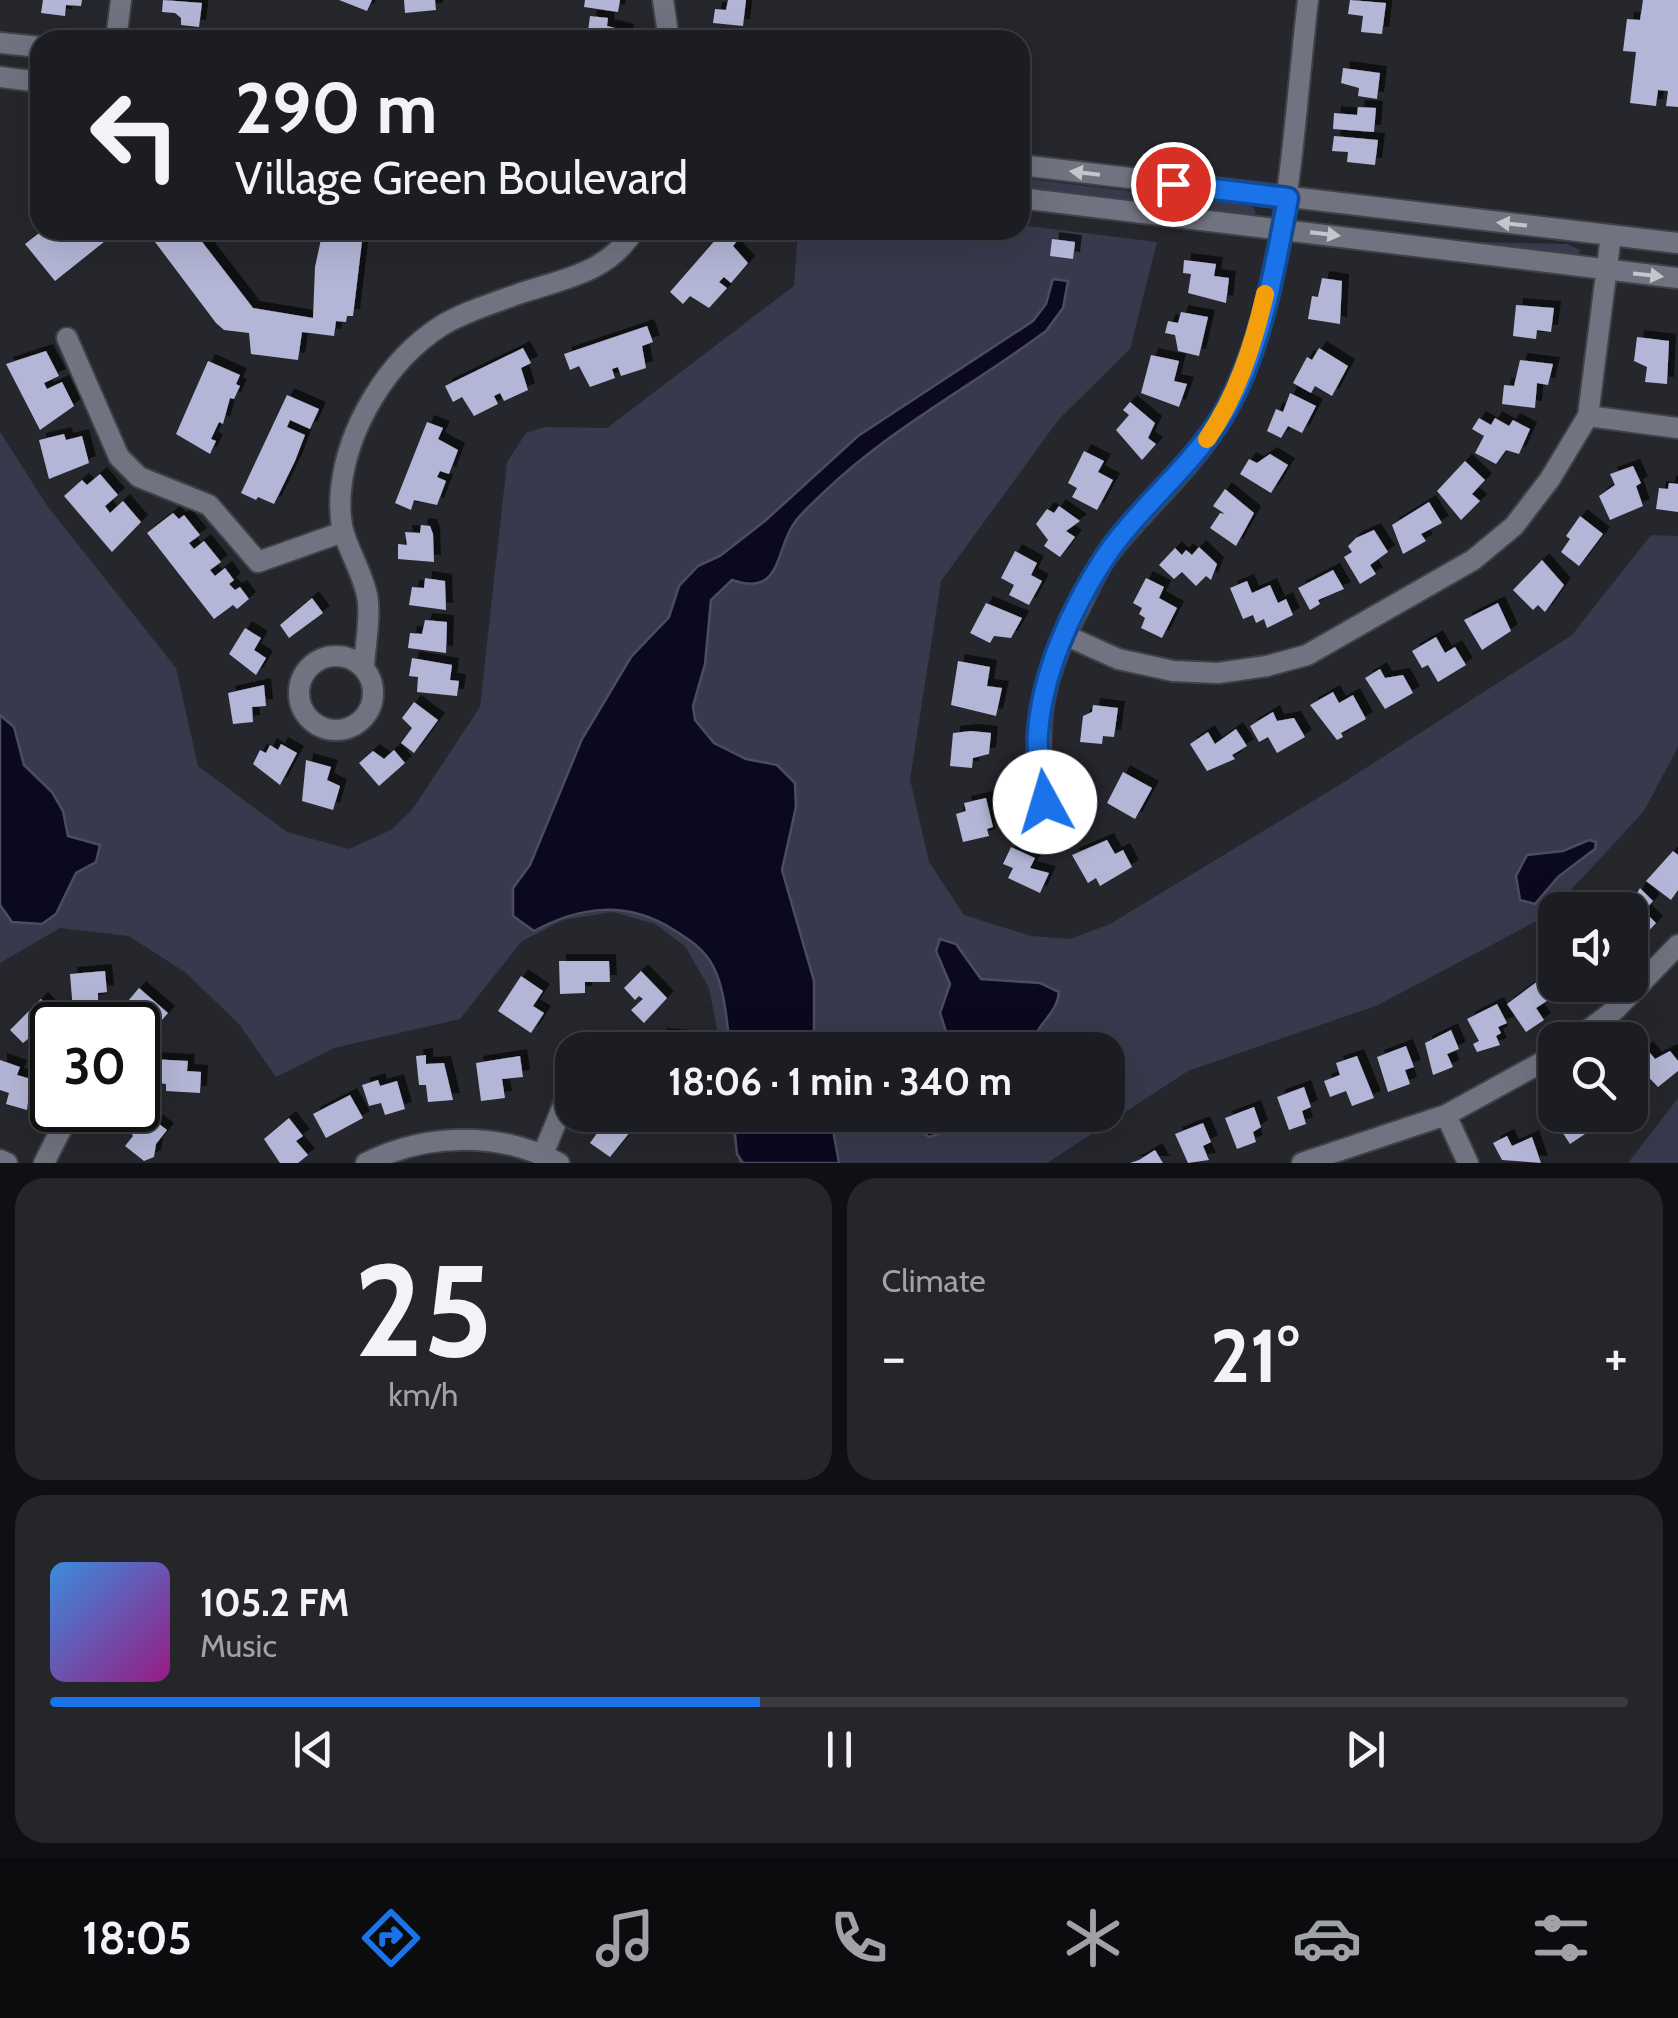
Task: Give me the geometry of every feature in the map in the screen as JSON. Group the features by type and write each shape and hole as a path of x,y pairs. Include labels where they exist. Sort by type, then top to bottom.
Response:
{"street":[{"path":"117,30 121,0"},
{"path":"663,0 668,30"},
{"path":"1045,802 1038,736 1048,674 1065,635 1106,556 1194,457 1224,413 1252,346 1288,198 1308,0"},
{"path":"0,43 30,46"},
{"path":"0,77 30,81"},
{"path":"1030,166 1678,243"},
{"path":"1030,199 1678,278"},
{"path":"1065,635 1118,659 1173,671 1218,672 1267,666 1307,655 1472,560 1514,526 1550,479 1588,416 1610,235"},
{"path":"364,667 367,595 340,534 341,487 359,428 380,385 407,354 442,324 594,270 628,240"},
{"path":"67,338 108,440 139,477 209,505 258,562 340,534"},
{"path":"1588,416 1678,428"},
{"path":"1599,1022 1678,946"},
{"path":"1302,1163 1446,1115 1538,1064"},
{"path":"1446,1115 1468,1163"},
{"path":"44,1163 60,1132"},
{"path":"366,1163 410,1145 458,1139 503,1143 551,1159 559,1132"},
{"path":"0,1160 8,1163"}],"shaded area":[{"path":"1030,179 1252,206 1256,212 1251,217 1030,190"},
{"path":"1030,226 1157,242 1130,349 1059,419 941,581 910,779 929,862 964,915 1031,936 1070,939 1110,924 1341,784 1572,635 1651,535 1678,536 1678,747 1644,811 1569,892 1538,892 1538,920 1378,1005 1188,1071 1125,1112 1125,1032 718,1032 709,988 685,946 655,924 612,912 563,920 521,942 460,1019 334,1048 276,1077 239,1024 186,973 129,936 60,928 0,963 0,432 48,507 176,668 198,766 287,832 349,849 391,830 412,810 480,707 507,462 526,433 545,427 607,428 794,286 797,240 1030,240"},
{"path":"1477,242 1568,244 1581,251 1576,256"},
{"path":"1053,279 1068,281 1063,308 1046,331 903,428 848,471 795,522 769,576 749,584 732,580 711,600 705,664 693,706 695,720 714,743 746,759 777,765 795,783 796,807 782,870 814,981 814,1032 728,1032 717,976 705,955 674,930 639,914 587,912 534,931 513,916 513,888 530,865 582,739 631,657 669,617 679,586 698,566 720,556 766,520 858,436 1033,321 1046,304"},
{"path":"0,715 14,727 24,765 52,792 63,811 68,836 100,845 96,862 76,873 56,914 42,924 12,922 0,905"},
{"path":"1589,840 1596,842 1595,849 1545,892 1538,892 1535,904 1520,900 1516,876 1527,855 1563,851"},
{"path":"940,939 956,944 981,979 1040,983 1059,992 1054,1008 1037,1032 946,1032 940,1013 950,984 936,951"},
{"path":"1678,1098 1678,1163 1628,1163"},
{"path":"733,1132 1095,1132 1047,1163 739,1163"},
{"path":"735,1132 833,1132 839,1163 743,1163 737,1154"}],"building":[{"path":"43,0 82,0 81,6 66,5 65,16 41,13"},
{"path":"163,0 202,3 199,27 181,25 181,18 175,13 162,12"},
{"path":"339,0 372,0 367,11"},
{"path":"404,0 435,0 436,10 405,13"},
{"path":"585,0 620,0 618,12 584,7"},
{"path":"728,0 746,0 743,26 713,23 715,9 726,10"},
{"path":"1350,0 1386,3 1382,34 1361,32 1363,16 1348,14"},
{"path":"1643,0 1678,0 1678,107 1666,106 1668,91 1658,90 1656,106 1630,103 1636,52 1623,51 1627,19 1640,20"},
{"path":"590,16 608,18 607,26 623,30 588,30"},
{"path":"1343,68 1380,73 1377,99 1358,96 1359,88 1341,83"},
{"path":"1358,107 1376,108 1374,132 1333,129 1334,113 1357,115"},
{"path":"1334,136 1378,140 1375,165 1347,162 1348,152 1332,151"},
{"path":"1052,239 1075,242 1073,259 1050,256"},
{"path":"30,240 106,240 55,281 25,244"},
{"path":"154,240 201,240 253,308 313,318 315,267 321,240 362,240 353,316 347,316 346,322 336,321 334,336 302,332 298,360 251,354 249,333 224,330"},
{"path":"715,240 738,240 733,246 748,263 731,283 724,277 719,282 727,288 709,308 690,296 683,304 670,292"},
{"path":"1184,260 1216,264 1214,276 1229,278 1226,303 1188,293 1191,274 1183,273"},
{"path":"1322,278 1342,281 1340,324 1308,319 1312,296 1318,297"},
{"path":"1516,305 1554,308 1551,332 1537,330 1536,339 1513,336"},
{"path":"1181,312 1208,317 1199,356 1178,351 1175,335 1165,333 1168,321 1178,323"},
{"path":"647,326 653,342 642,346 646,368 621,376 618,367 612,369 615,378 590,387 579,366 570,370 564,354"},
{"path":"1637,337 1669,341 1667,384 1645,382 1647,367 1634,361"},
{"path":"523,348 531,363 521,368 528,390 504,401 500,393 494,396 498,404 474,416 462,397 453,402 445,386"},
{"path":"1319,348 1348,366 1332,396 1315,386 1311,393 1293,383 1307,357 1312,360"},
{"path":"46,351 59,376 44,383 47,389 62,382 74,406 40,430 6,364"},
{"path":"1151,355 1179,361 1174,381 1187,384 1179,407 1141,393"},
{"path":"1520,360 1553,364 1548,385 1537,383 1535,408 1502,404 1504,385 1514,386"},
{"path":"208,361 240,375 236,384 240,386 234,399 230,398 223,424 219,422 211,439 216,441 210,454 176,434"},
{"path":"1290,393 1316,406 1302,433 1288,426 1281,438 1267,431 1276,409 1283,412"},
{"path":"287,395 319,409 310,429 290,420 287,427 305,435 274,504 241,493"},
{"path":"1130,402 1155,423 1148,438 1156,444 1142,460 1116,430 1129,415 1123,410"},
{"path":"1479,418 1491,425 1495,418 1509,426 1513,420 1530,429 1519,454 1506,450 1496,464 1475,453 1484,436 1472,429"},
{"path":"427,422 443,428 438,439 458,450 449,474 440,471 437,477 446,481 437,505 414,500 411,510 395,503"},
{"path":"64,434 66,440 82,436 89,463 49,479 39,440"},
{"path":"1084,451 1104,461 1098,472 1113,480 1097,510 1072,497 1077,488 1068,483"},
{"path":"1270,454 1288,465 1271,493 1240,474 1249,459 1257,463"},
{"path":"1465,461 1485,480 1472,494 1480,501 1461,520 1437,491"},
{"path":"1633,466 1641,483 1636,486 1643,506 1610,520 1599,496 1615,485 1610,474"},
{"path":"100,474 118,495 105,506 110,513 123,501 141,522 112,552 64,496 82,480 87,485"},
{"path":"1669,483 1678,484 1678,512 1656,509 1659,488 1668,489"},
{"path":"1225,489 1254,513 1236,546 1210,528 1220,513 1225,514 1213,506"},
{"path":"1429,502 1442,523 1421,534 1426,541 1403,554 1392,525"},
{"path":"1059,506 1080,521 1066,531 1075,537 1060,557 1044,546 1048,540 1036,524 1047,509 1054,513"},
{"path":"173,513 179,519 184,515 200,535 189,543 194,549 204,541 221,562 210,570 215,576 225,568 234,580 229,584 235,590 240,587 249,599 237,609 233,605 214,619 147,533"},
{"path":"1580,516 1603,534 1579,566 1561,552 1570,539 1566,536"},
{"path":"421,525 430,526 433,534 434,562 398,559 398,544 407,545 405,532 420,533"},
{"path":"1374,530 1388,552 1370,565 1376,574 1360,584 1344,557 1352,552 1348,546 1356,538"},
{"path":"1199,547 1217,564 1211,580 1206,576 1196,586 1182,572 1174,579 1159,565 1175,548 1182,555 1186,550 1192,555"},
{"path":"1015,551 1037,563 1031,575 1042,581 1029,605 1009,595 1014,585 1001,578"},
{"path":"1542,560 1564,585 1545,612 1538,605 1533,610 1513,590"},
{"path":"1333,570 1344,589 1318,600 1320,604 1310,610 1298,588"},
{"path":"425,578 445,581 446,610 409,605 412,587 424,588"},
{"path":"1146,578 1164,587 1159,598 1177,608 1162,638 1141,628 1145,618 1139,614 1142,608 1133,603"},
{"path":"1247,581 1252,593 1270,585 1278,603 1286,599 1293,615 1267,628 1264,619 1256,623 1253,615 1243,619 1230,588"},
{"path":"312,598 323,613 289,638 280,625"},
{"path":"986,603 1022,618 1011,638 994,636 990,643 970,633"},
{"path":"1498,603 1511,631 1482,650 1464,620"},
{"path":"425,620 447,622 446,653 408,648 410,633 422,634"},
{"path":"245,628 261,638 254,650 266,658 256,675 229,654"},
{"path":"1436,637 1445,653 1455,647 1466,665 1438,682 1428,665 1422,668 1412,651"},
{"path":"412,658 452,665 450,680 459,681 457,696 417,692 418,677 409,676"},
{"path":"958,661 990,667 987,686 1002,688 996,716 951,705"},
{"path":"1380,669 1385,678 1403,675 1413,693 1385,709 1365,678"},
{"path":"264,685 266,706 252,707 253,722 233,724 228,693"},
{"path":"1333,692 1339,703 1353,695 1366,719 1341,733 1343,737 1337,740 1310,705"},
{"path":"414,702 438,720 414,753 401,743 412,728 402,718"},
{"path":"1093,705 1118,708 1114,737 1103,736 1102,744 1080,742 1083,716 1092,712"},
{"path":"1273,712 1277,721 1294,718 1305,737 1277,753 1268,737 1259,742 1250,726"},
{"path":"1236,729 1247,746 1232,755 1235,759 1207,771 1190,744 1208,732 1215,744"},
{"path":"953,733 991,733 989,754 973,758 972,768 950,766"},
{"path":"281,744 297,753 280,785 253,764 260,750 266,753 270,745 278,750"},
{"path":"394,750 405,763 379,786 359,763 373,751 384,759"},
{"path":"306,760 331,767 327,780 340,786 333,810 302,801"},
{"path":"1123,772 1152,788 1135,819 1107,803"},
{"path":"986,798 993,827 987,829 989,836 963,842 956,814 966,811 964,803"},
{"path":"1107,840 1115,854 1123,850 1132,867 1100,886 1096,878 1088,883 1072,855"},
{"path":"1011,847 1035,858 1030,868 1049,873 1040,893 1008,878 1013,868 1003,864"},
{"path":"1673,851 1678,855 1678,890 1671,900 1646,881"},
{"path":"1648,915 1656,923 1648,932"},
{"path":"559,961 609,961 610,982 585,982 585,993 560,994"},
{"path":"105,971 107,992 98,993 98,1001 72,1002 70,974"},
{"path":"641,971 667,998 644,1023 631,1010 643,999 639,996 635,1000 624,988"},
{"path":"521,976 543,991 533,1006 544,1013 531,1033 498,1011"},
{"path":"1538,981 1538,1002 1545,1002 1536,1008 1544,1020 1526,1032 1507,1004"},
{"path":"139,988 155,1002 129,1002"},
{"path":"1497,1004 1507,1023 1498,1027 1500,1045 1477,1052 1473,1044 1479,1041 1467,1019"},
{"path":"160,1006 168,1013 160,1022"},
{"path":"30,1010 30,1037 23,1043 10,1030"},
{"path":"1451,1030 1459,1049 1447,1054 1453,1067 1433,1075 1425,1043"},
{"path":"1406,1046 1414,1067 1405,1070 1410,1084 1388,1092 1377,1057"},
{"path":"1648,1050 1655,1059 1670,1051 1678,1061 1678,1071 1658,1087 1648,1077"},
{"path":"426,1055 426,1064 444,1063 453,1100 428,1102 426,1085 419,1085 416,1056"},
{"path":"520,1056 523,1077 502,1079 505,1098 481,1101 476,1063"},
{"path":"1357,1056 1374,1098 1352,1106 1346,1091 1330,1097 1324,1081 1340,1075 1336,1063"},
{"path":"0,1060 20,1067 17,1075 30,1079 27,1110 6,1104 9,1093 0,1090"},
{"path":"160,1060 188,1061 187,1071 201,1072 200,1093 166,1091 166,1084 160,1083"},
{"path":"378,1080 380,1086 397,1081 405,1109 385,1115 381,1103 369,1106 362,1085"},
{"path":"1304,1087 1311,1107 1302,1111 1306,1124 1289,1130 1277,1097"},
{"path":"350,1095 363,1118 326,1138 313,1114"},
{"path":"1254,1107 1261,1127 1253,1132 1256,1142 1237,1149 1225,1118"},
{"path":"289,1118 303,1136 296,1141 308,1155 298,1163 280,1163 264,1139"},
{"path":"1203,1123 1211,1142 1203,1146 1209,1160 1188,1163 1175,1134"},
{"path":"160,1125 167,1130 156,1144 154,1157 144,1161 125,1146 133,1136 131,1132 160,1132"},
{"path":"598,1132 630,1132 610,1157 590,1143"},
{"path":"1562,1132 1588,1132 1570,1144"},
{"path":"1507,1136 1512,1146 1532,1137 1541,1163 1502,1160 1493,1143"},
{"path":"1155,1150 1163,1163 1130,1163 1139,1160"}],"slow traffic":[{"path":"1207,439 1224,413 1252,346 1265,294"}],"route":[{"path":"1045,802 1038,736 1048,674 1106,556 1194,457 1224,413 1252,346 1288,198 1173,184"}]}
